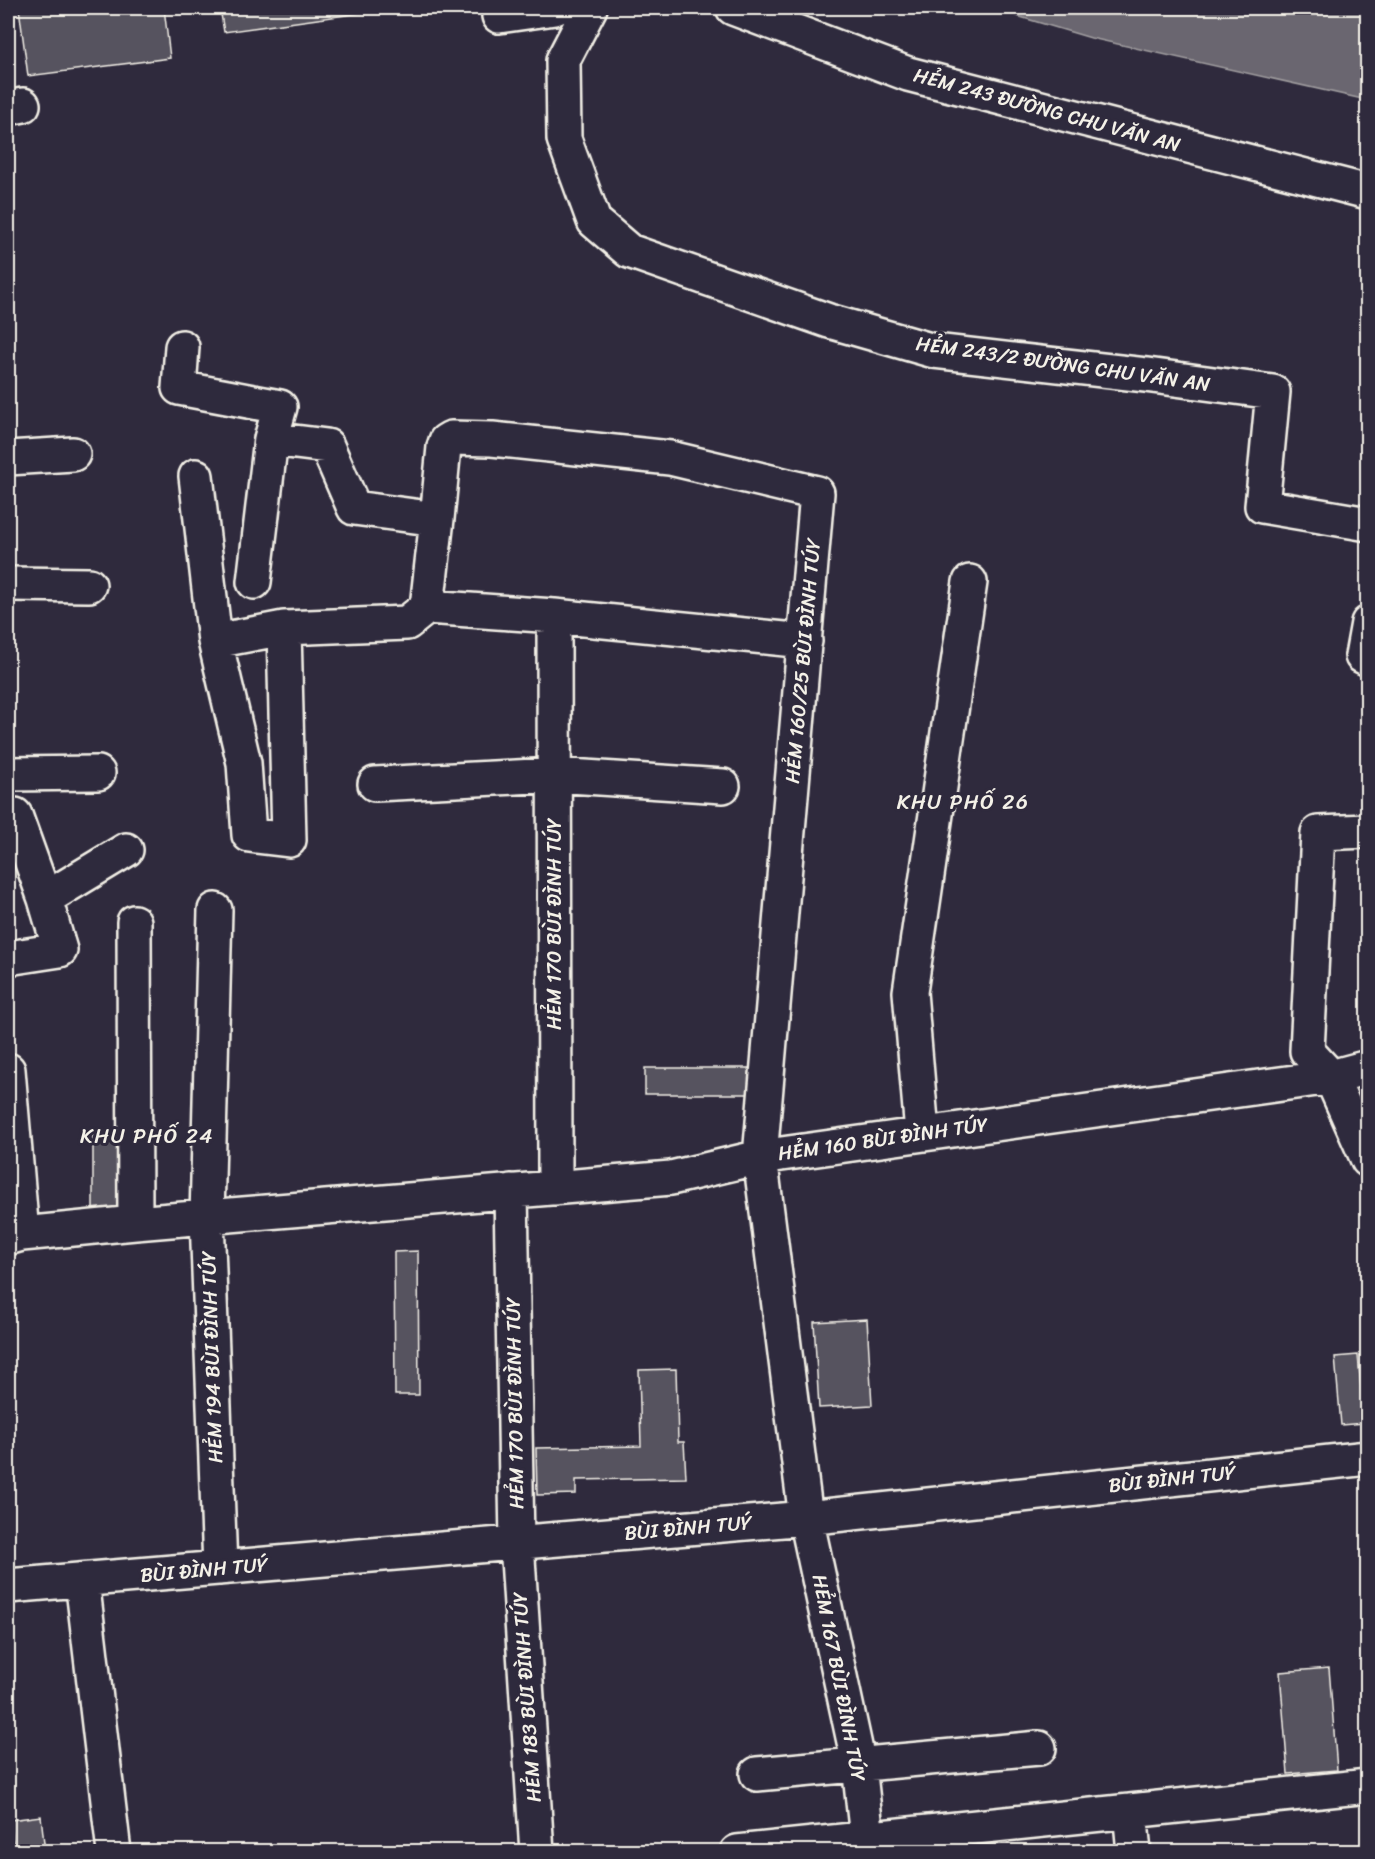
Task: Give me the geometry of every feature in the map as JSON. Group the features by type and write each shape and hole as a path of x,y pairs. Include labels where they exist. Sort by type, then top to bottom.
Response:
{"street":[{"path":"499,16 555,8"},
{"name":"HẺM 243/2 ĐƯỜNG CHU VĂN AN","path":"590,8 563,60 564,139 594,221 629,251 829,321 934,351 1274,392 1262,506 1368,524"},
{"name":"HẺM 243 ĐƯỜNG CHU VĂN AN","path":"733,8 908,74 1368,192"},
{"path":"182,347 179,388 280,407 271,439 254,582"},
{"name":"HẺM 160/25 BÙI ĐÌNH TÚY","path":"437,519 446,441 452,438 492,439 670,458 817,493 760,1157"},
{"path":"271,439 327,446 354,508 437,519 427,607"},
{"path":"8,458 73,454"},
{"path":"196,476 215,641 244,763 249,835 289,840 284,628"},
{"path":"922,1133 910,992 970,582"},
{"path":"8,584 89,585"},
{"path":"215,641 284,628 407,623 427,607 554,616 805,641"},
{"name":"HẺM 170 BÙI ĐÌNH TÚY","path":"554,616 555,1188"},
{"path":"1368,623 1362,656 1368,659"},
{"path":"244,763 286,755"},
{"path":"8,774 98,773"},
{"path":"375,784 554,775 723,786"},
{"path":"8,958 60,950 45,898 15,815"},
{"path":"1368,831 1317,832 1307,1051 1331,1077 1368,1160"},
{"path":"45,898 126,850"},
{"name":"HẺM 194 BÙI ĐÌNH TÚY","path":"215,910 207,1217 220,1568"},
{"path":"134,922 135,1223"},
{"name":"HẺM 160 BÙI ĐÌNH TÚY","path":"806,1518 760,1157 1331,1077 1368,1068"},
{"path":"8,1070 15,1236 135,1223 671,1178 760,1157"},
{"name":"HẺM 170 BÙI ĐÌNH TÚY","path":"511,1191 517,1543"},
{"name":"BÙI ĐÌNH TUÝ","path":"8,1586 806,1518 1368,1458"},
{"name":"HẺM 167 BÙI ĐÌNH TÚY","path":"806,1518 859,1765 867,1838"},
{"name":"HẺM 183 BÙI ĐÌNH TÚY","path":"517,1543 537,1851"},
{"path":"82,1580 114,1851"},
{"path":"757,1774 1039,1748"},
{"path":"737,1851 1368,1786"},
{"path":"1130,1811 1134,1851"}],"shaded area":[{"path":"990,8 1367,8 1367,100 1091,38"}],"building":[{"path":"19,8 164,8 170,58 28,76"},
{"path":"220,8 397,8 224,32"},
{"path":"645,1068 751,1068 751,1094 645,1094"},
{"path":"93,1134 119,1134 119,1214 93,1214"},
{"path":"418,1251 419,1395 395,1395 394,1252"},
{"path":"867,1319 872,1405 819,1408 814,1322"},
{"path":"1358,1355 1364,1423 1341,1425 1335,1357"},
{"path":"676,1369 678,1442 684,1442 686,1478 576,1480 576,1494 537,1495 536,1448 641,1446 639,1370"},
{"path":"1329,1668 1337,1770 1288,1774 1280,1672"},
{"path":"41,1816 45,1852 14,1852 10,1820"}],"district":[{"name":"KHU PHỐ 26","path":"963,802"},
{"name":"KHU PHỐ 24","path":"147,1136"}]}
